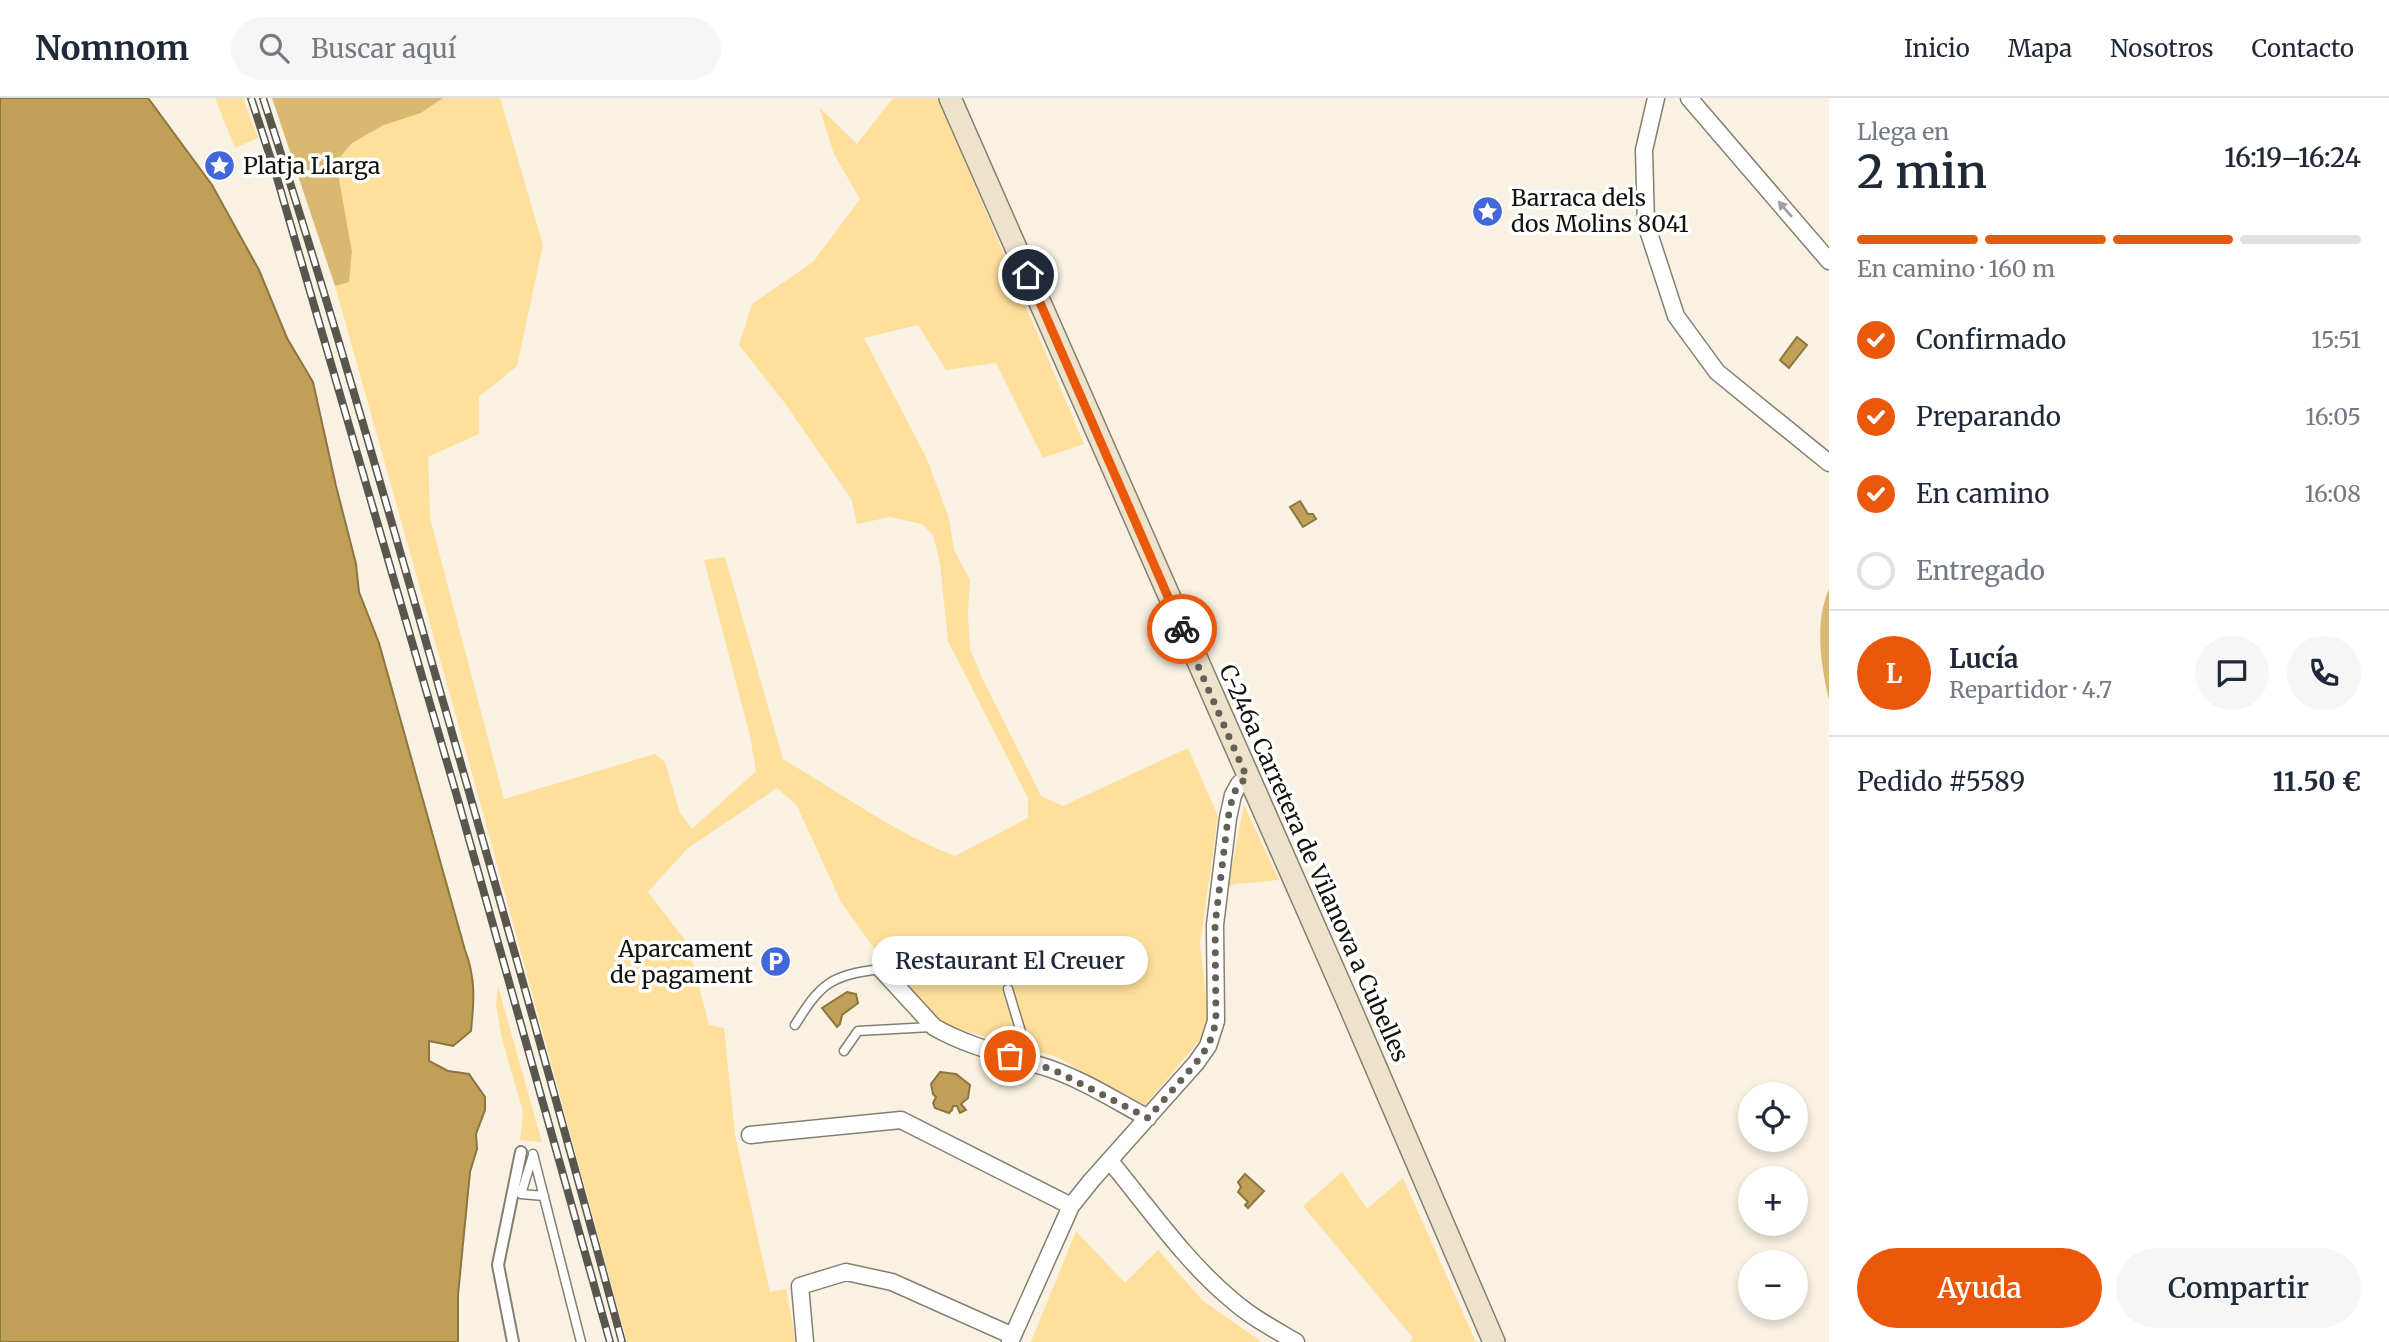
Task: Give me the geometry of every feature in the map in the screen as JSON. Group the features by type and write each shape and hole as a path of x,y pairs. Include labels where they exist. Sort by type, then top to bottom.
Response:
{"main road":[{"name":"C-246a Carretera de Vilanova a Cubelles","path":"950,98 1347,1000 1494,1342"}],"street":[{"path":"1656,98 1644,150 1646,224 1676,316 1717,372 1829,463"},
{"path":"1689,98 1829,261"},
{"path":"806,1342 800,1286 846,1272 891,1282 1011,1339 1071,1206 1208,1046 1216,1021 1215,925 1228,818 1233,795 1239,784 1247,778"},
{"path":"881,969 934,1027 971,1045 1054,1070 1148,1118"},
{"path":"750,1135 901,1120 1071,1206"},
{"path":"513,1342 498,1265 527,1153"},
{"path":"1110,1161 1202,1272 1246,1312 1296,1342"}],"lane":[{"path":"795,1025 819,992 834,979 853,972 881,969"},
{"path":"1008,989 1030,1062"},
{"path":"844,1051 858,1031 934,1027"},
{"path":"527,1153 521,1194 544,1196"},
{"path":"527,1153 544,1196 581,1342"}],"shaded area":[{"path":"0,98 148,98 212,185 259,270 287,338 313,382 356,564 359,592 379,643 473,980 471,1031 453,1046 429,1041 429,1061 448,1071 469,1074 485,1097 485,1110 476,1134 477,1149 470,1172 458,1295 458,1342 0,1342"},
{"path":"215,98 243,98 258,138 235,148"},
{"path":"272,98 443,98 421,113 384,125 352,143 336,162 352,252 349,282 335,286"},
{"path":"443,98 500,98 543,245 517,366 479,397 479,434 428,457 430,518 504,799 655,754 665,762 680,813 692,829 756,771 750,736 704,560 725,557 783,759 889,824 955,856 1028,818 1028,798 948,641 940,563 933,535 922,524 890,517 857,524 852,500 784,402 739,345 752,304 813,262 860,199 834,154 819,107 857,144 893,98 938,98 1084,444 1043,458 996,363 946,370 918,325 864,338 927,459 949,518 954,550 970,580 970,649 1041,796 1063,806 1188,748 1218,816 1200,944 1209,1021 1204,1035 1143,1108 1057,1057 940,1024 889,969 841,902 797,806 777,788 688,848 648,892 688,944 709,1025 724,1028 735,1135 770,1292 786,1289 796,1342 627,1342 477,791 335,286 349,282 352,252 336,162 352,143 384,125 421,113"},
{"path":"1797,337 1807,345 1789,368 1780,360"},
{"path":"1300,501 1308,514 1313,514 1316,519 1303,527 1290,507"},
{"path":"1829,589 1829,700 1820,630"},
{"path":"1244,805 1279,880 1228,887"},
{"path":"498,986 542,1142 520,1140 523,1112 502,1039 496,1005"},
{"path":"847,992 856,994 858,1003 842,1015 837,1027 822,1008"},
{"path":"940,1072 956,1074 970,1085 968,1098 961,1104 966,1110 960,1113 957,1106 953,1106 949,1113 935,1108 933,1103 936,1097 931,1084"},
{"path":"1342,1172 1367,1209 1403,1178 1476,1342 1410,1342 1413,1338 1303,1206"},
{"path":"1245,1174 1264,1191 1248,1208 1245,1205 1248,1202 1238,1192 1241,1187 1238,1182"},
{"path":"1076,1231 1125,1283 1158,1250 1203,1301 1262,1342 1031,1342"}],"railway":[{"path":"251,98 277,178 458,800 610,1342"},
{"path":"263,98 396,537 532,1013 622,1342"}],"way so far":[{"path":"1010,1056 1054,1070 1148,1118 1208,1046 1216,1021 1215,925 1228,818 1233,795 1239,784 1247,778 1182,629"}],"place":[{"name":"Platja Llarga","path":"220,166"},
{"name":"Barraca dels dos Molins 8041","path":"1488,211"},
{"name":"Aparcament de pagament","path":"776,962"},
{"name":"Restaurant El Creuer","path":"1010,1056"}],"route":[{"path":"1028,275 1182,629"}]}
